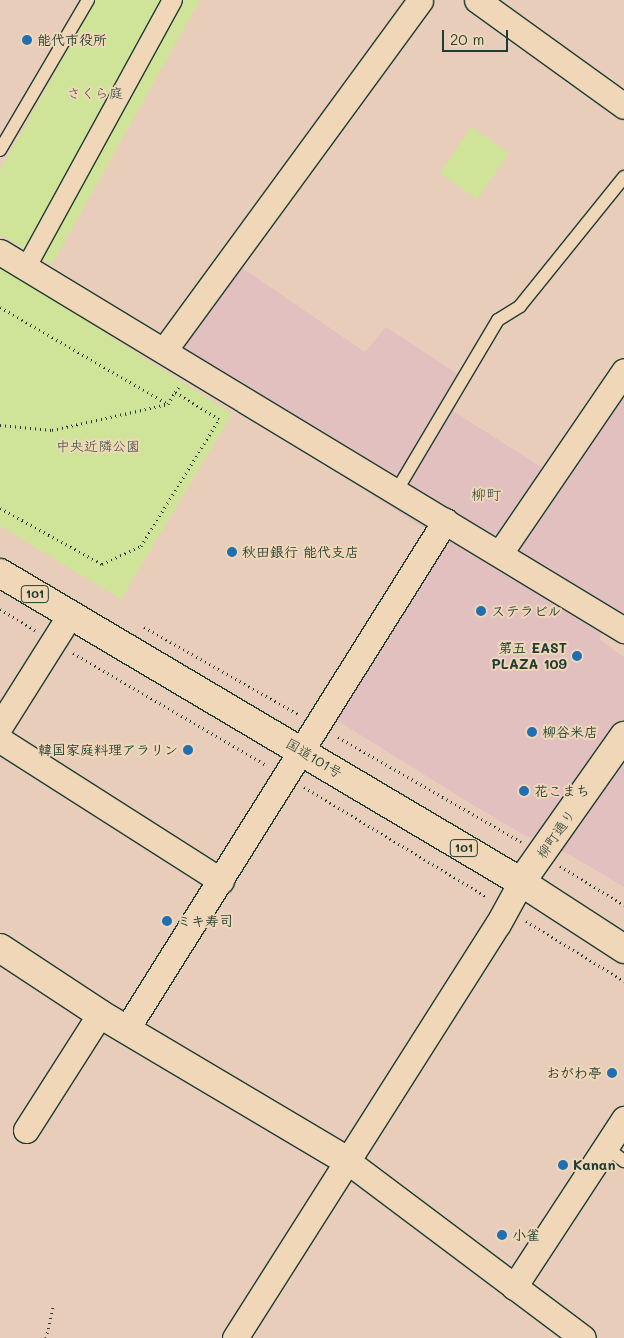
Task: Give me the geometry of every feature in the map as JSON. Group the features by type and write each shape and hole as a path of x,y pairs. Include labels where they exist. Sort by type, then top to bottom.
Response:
{"main road":[{"name":"国道101号","path":"0,573 521,882 624,949"},
{"name":"柳町通り","path":"521,882 624,736"},
{"path":"0,948 126,1030 346,1160"}],"street":[{"path":"25,268 172,0"},
{"path":"476,0 624,106"},
{"path":"164,349 416,1"},
{"path":"0,252 397,490 624,630"},
{"path":"500,553 624,371"},
{"path":"126,1030 445,521"},
{"path":"0,726 70,615"},
{"path":"0,740 221,881"},
{"path":"235,1338 506,910 521,882"},
{"path":"26,1130 100,1014"},
{"path":"514,1287 615,1154 624,1119"},
{"path":"346,1160 582,1338"}],"lane":[{"path":"0,150 88,0"},
{"path":"397,490 498,320 520,306 624,177"}],"path":[{"path":"0,307 168,404"},
{"path":"0,425 52,430 168,404 191,367"},
{"path":"0,508 102,564 141,546 219,419 175,392"},
{"path":"0,609 285,776 624,981"},
{"path":"46,1338 53,1307"}],"shaded area":[{"path":"235,263 365,352 386,327 468,381 453,411 549,472 624,386 624,614 617,610 599,639 624,657 624,887 572,856 524,835 330,716 443,540 164,363"}],"green space":[{"name":"さくら庭","path":"96,0 200,0 52,264 0,235 0,170"},
{"path":"471,127 509,153 477,199 440,173"},
{"name":"中央近隣公園","path":"0,266 232,414 121,599 0,526"}],"place":[{"name":"能代市役所","path":"27,40"},
{"name":"秋田銀行 能代支店","path":"232,552"},
{"name":"ステラビル","path":"481,611"},
{"name":"第五 EAST PLAZA 109","path":"577,656"},
{"name":"柳谷米店","path":"532,732"},
{"name":"韓国家庭料理アラリン","path":"188,750"},
{"name":"花こまち","path":"524,791"},
{"name":"ミキ寿司","path":"167,921"},
{"name":"おがわ亭","path":"612,1073"},
{"name":"Kanan","path":"563,1165"},
{"name":"小雀","path":"502,1235"}],"district":[{"name":"柳町","path":"486,495"}]}
